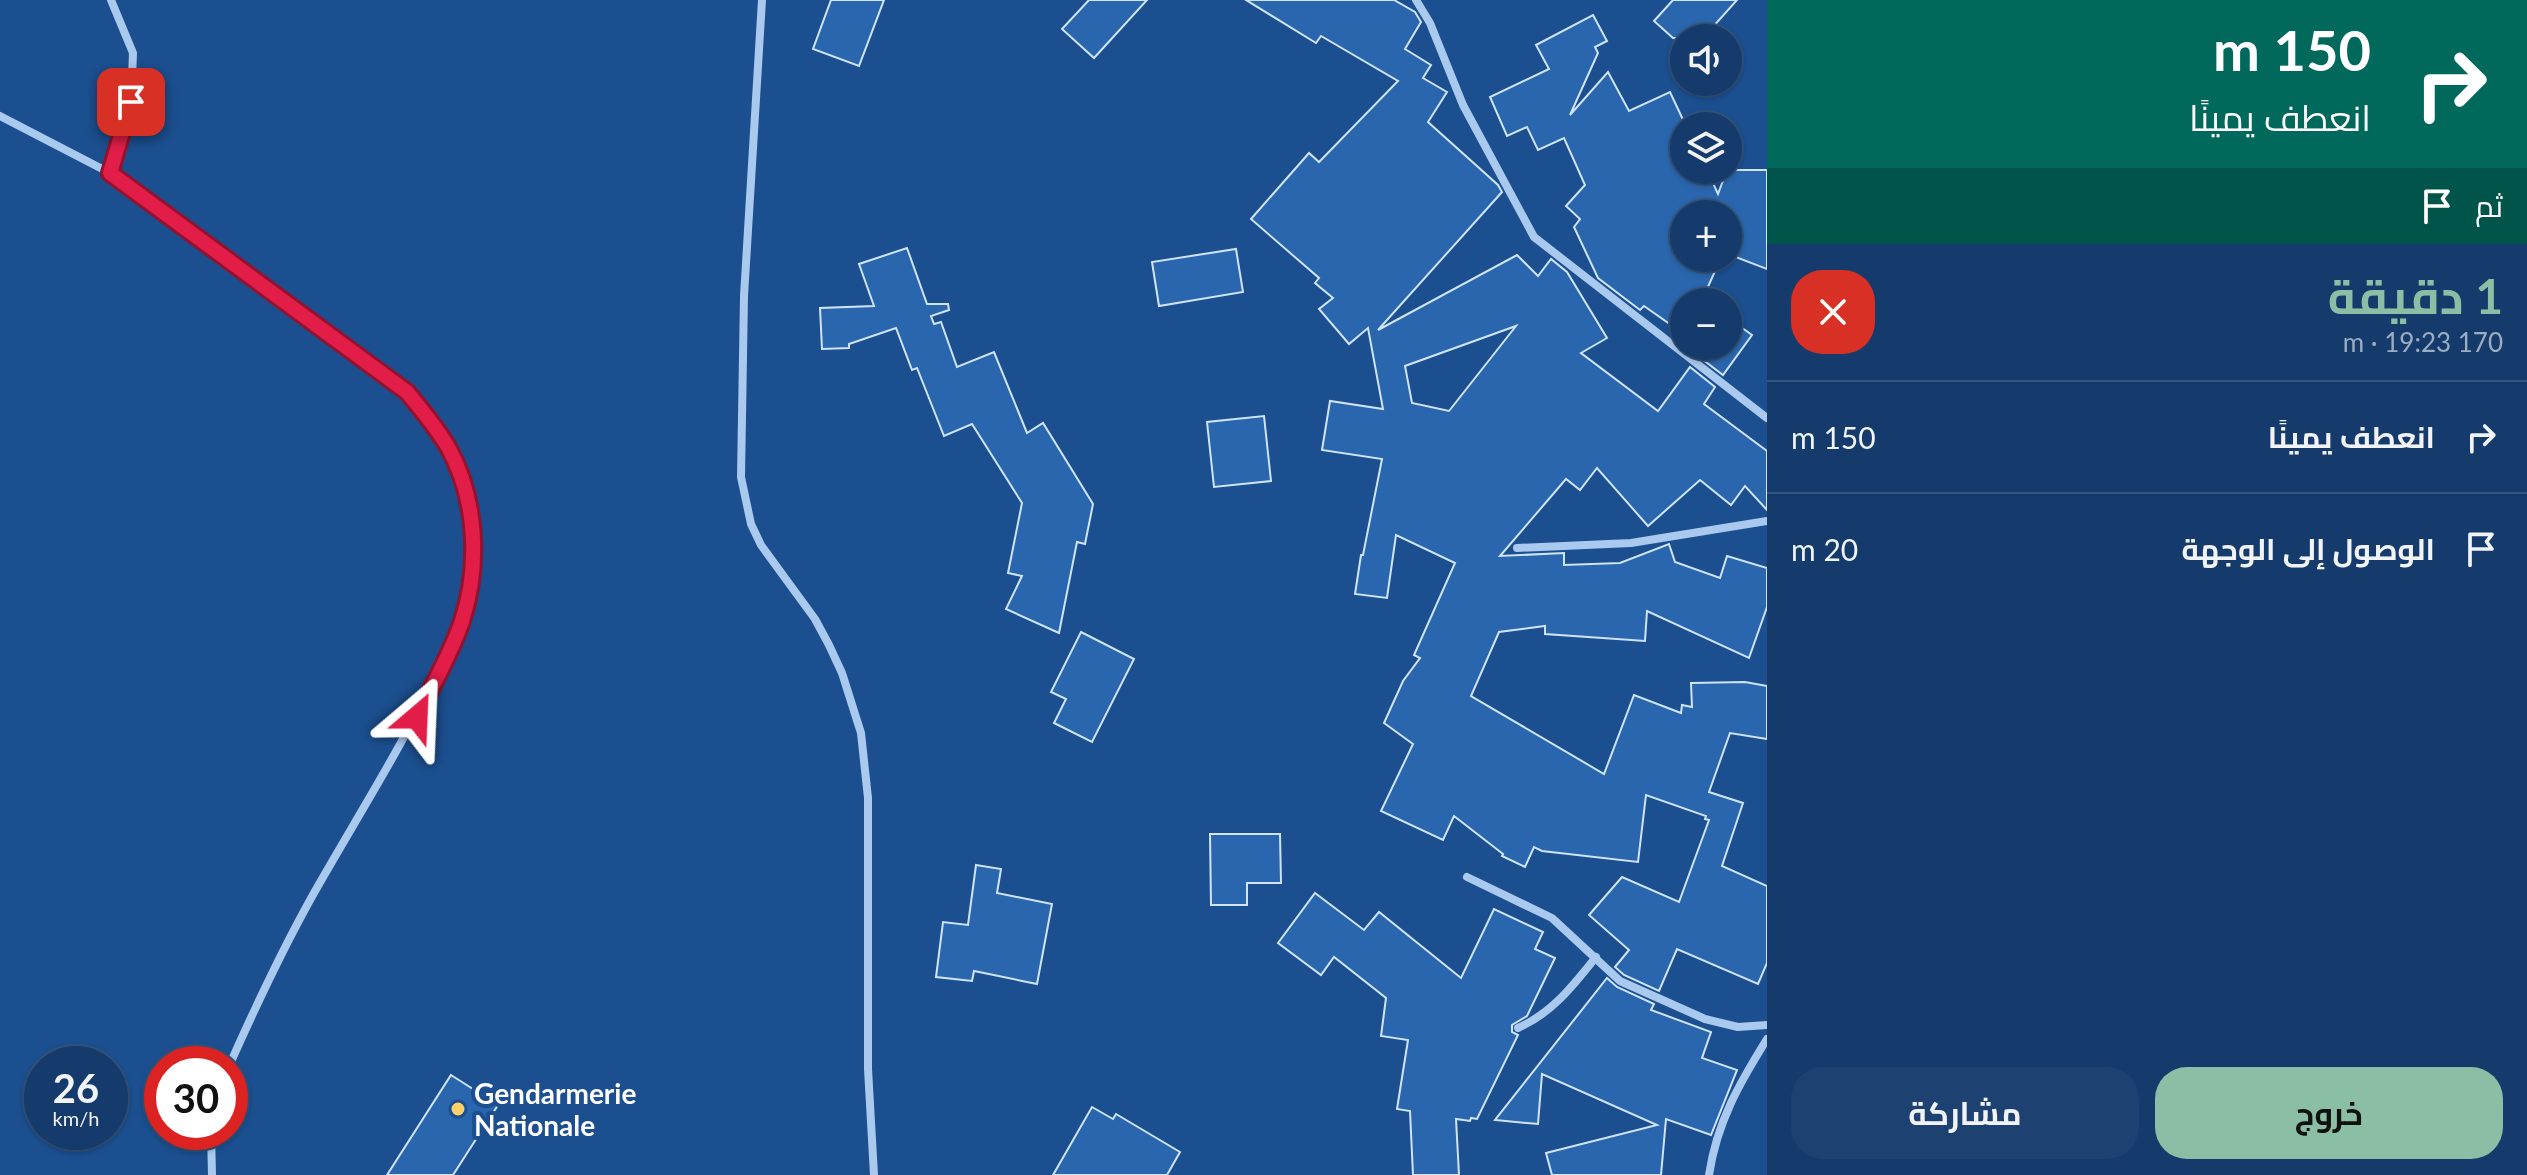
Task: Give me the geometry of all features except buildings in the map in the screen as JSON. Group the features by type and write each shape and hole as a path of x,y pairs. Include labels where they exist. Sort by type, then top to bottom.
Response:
{"street":[{"path":"110,173 131,102 133,53 111,0"},
{"path":"762,0 744,296 741,477 744,501 761,545 815,619 829,645 842,673 861,733 868,798 868,1069 874,1175"},
{"path":"1416,0 1430,23 1463,105 1534,237 1767,418"},
{"path":"0,116 110,173 407,392 449,450 463,483 471,518 474,553 470,589 461,623 417,717 277,959 238,1046"},
{"path":"1517,548 1631,543 1767,521"},
{"path":"1467,877 1552,918 1620,981 1705,1019 1738,1027 1767,1025"},
{"path":"1518,1028 1535,1020 1567,994 1596,957"},
{"path":"1709,1175 1712,1153 1734,1091 1767,1039"},
{"path":"211,1150 212,1175"}],"place":[{"name":"Gendarmerie Nationale","path":"458,1109"}],"route":[{"path":"131,102 110,173 407,392 449,450 463,483 471,518 474,553 470,589 461,623 417,717"}]}
